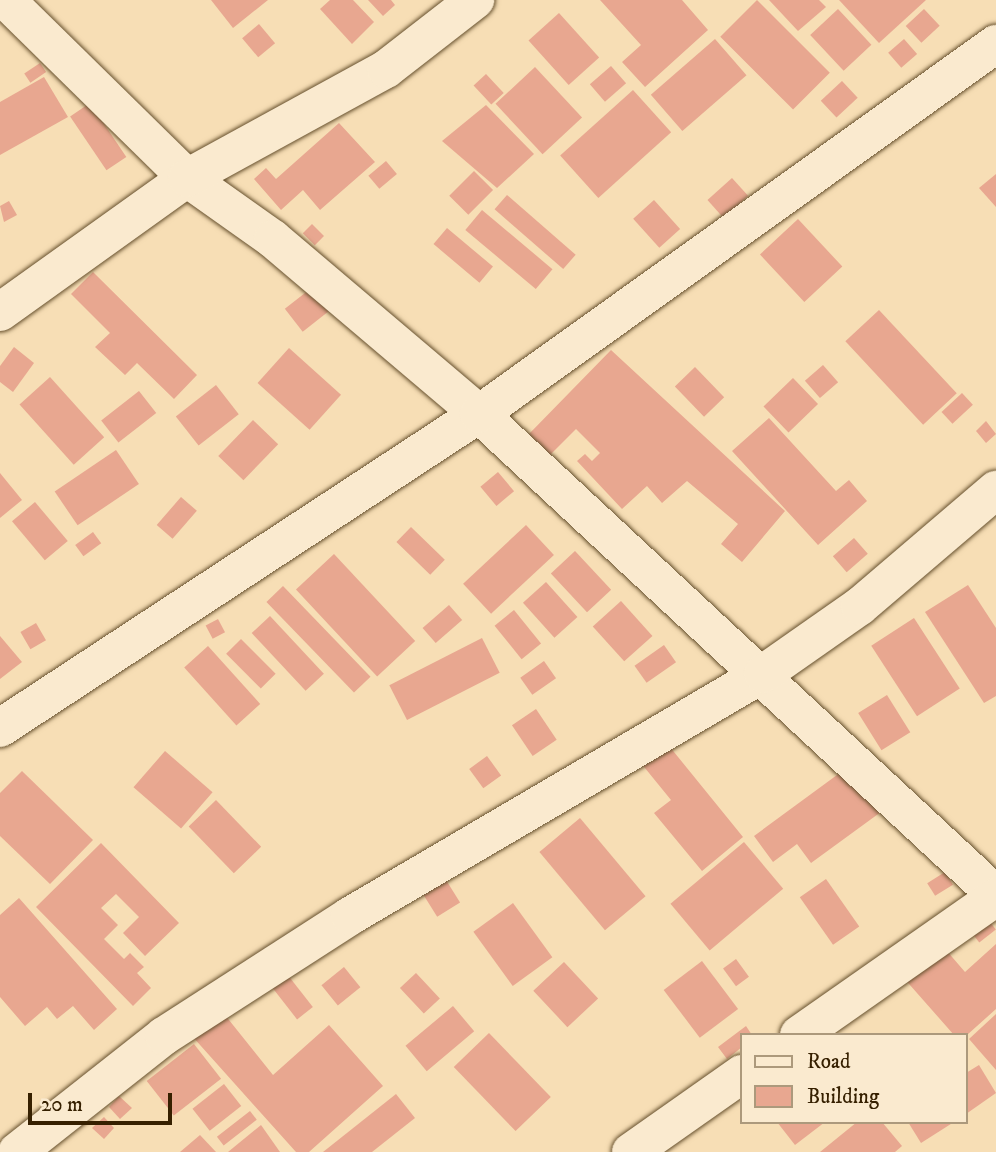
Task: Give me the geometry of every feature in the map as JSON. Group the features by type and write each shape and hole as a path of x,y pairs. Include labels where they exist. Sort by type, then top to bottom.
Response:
{"street":[{"path":"6,0 187,178 273,239 479,414 763,674 996,896 802,1033"},
{"path":"0,312 187,178 386,69 475,0"},
{"path":"0,728 479,414 996,44"},
{"path":"17,1152 164,1036 350,916 763,674 860,606 996,489"},
{"path":"631,1152 740,1075"}],"building":[{"path":"211,0 268,0 233,28"},
{"path":"330,0 353,0 374,22 352,44 320,9"},
{"path":"368,0 391,0 395,5 383,16"},
{"path":"600,0 682,0 708,30 645,87 622,62 641,45"},
{"path":"757,0 830,73 793,110 720,37"},
{"path":"769,0 819,0 826,7 798,31"},
{"path":"839,0 926,0 879,43"},
{"path":"838,9 871,45 844,71 810,35"},
{"path":"924,9 940,26 921,43 906,26"},
{"path":"559,13 599,58 569,85 529,40"},
{"path":"259,24 275,43 258,57 242,38"},
{"path":"715,39 746,75 682,131 651,95"},
{"path":"904,39 917,54 901,68 888,53"},
{"path":"40,63 46,72 30,83 24,74"},
{"path":"611,66 626,83 605,102 590,84"},
{"path":"535,67 582,117 543,154 496,104"},
{"path":"486,74 504,93 491,105 474,86"},
{"path":"44,77 68,117 0,155 0,102"},
{"path":"842,81 858,98 836,118 821,101"},
{"path":"633,90 671,132 598,198 560,156"},
{"path":"90,103 126,157 106,170 70,116"},
{"path":"486,105 534,154 497,188 442,141"},
{"path":"339,123 375,162 320,210 303,190 281,210 254,179 266,168 276,179"},
{"path":"386,161 397,174 379,189 368,176"},
{"path":"474,171 493,190 468,215 449,196"},
{"path":"996,174 996,207 979,188"},
{"path":"732,178 748,196 724,218 707,200"},
{"path":"507,195 576,255 563,269 495,209"},
{"path":"654,200 680,229 659,248 633,219"},
{"path":"9,201 17,215 4,222 0,206"},
{"path":"482,210 552,269 536,289 465,230"},
{"path":"798,219 842,267 804,302 760,254"},
{"path":"312,224 324,236 315,245 303,233"},
{"path":"447,228 493,267 479,283 434,244"},
{"path":"93,272 197,375 174,399 137,363 125,375 95,347 110,333 71,294"},
{"path":"314,286 332,309 303,332 285,309"},
{"path":"879,310 957,393 923,425 845,341"},
{"path":"14,347 34,363 13,392 0,382 0,366"},
{"path":"289,348 341,395 310,430 258,383"},
{"path":"611,350 785,511 742,562 721,544 738,524 687,481 662,503 647,486 622,509 577,461 585,454 592,461 600,453 576,429 550,455 529,434"},
{"path":"823,365 838,382 820,398 805,381"},
{"path":"695,367 724,397 704,417 675,386"},
{"path":"50,377 104,437 74,465 20,404"},
{"path":"793,378 818,404 789,432 764,406"},
{"path":"216,385 239,414 199,446 176,416"},
{"path":"139,391 156,413 118,443 101,421"},
{"path":"962,393 973,405 952,424 942,412"},
{"path":"769,418 836,491 849,480 867,501 818,545 732,451"},
{"path":"253,420 278,444 243,480 218,456"},
{"path":"986,421 996,434 986,443 976,431"},
{"path":"116,450 139,484 78,525 55,491"},
{"path":"498,472 514,491 496,506 480,487"},
{"path":"0,473 22,500 0,518"},
{"path":"181,497 197,511 173,539 157,525"},
{"path":"35,502 68,541 45,560 12,521"},
{"path":"526,525 554,555 491,614 463,584"},
{"path":"411,527 445,560 430,575 396,542"},
{"path":"93,532 101,543 83,556 75,545"},
{"path":"854,538 868,554 847,572 833,556"},
{"path":"575,551 611,590 587,612 551,574"},
{"path":"334,554 415,641 377,676 296,589"},
{"path":"546,582 577,617 554,638 523,603"},
{"path":"968,585 996,628 996,696 984,703 925,612"},
{"path":"283,586 371,677 354,693 266,602"},
{"path":"621,601 652,636 624,661 593,626"},
{"path":"449,605 462,620 436,643 423,628"},
{"path":"514,610 541,643 522,659 495,626"},
{"path":"270,616 324,674 306,691 252,633"},
{"path":"914,618 960,688 917,716 871,646"},
{"path":"218,619 225,632 213,639 206,626"},
{"path":"36,623 46,640 30,649 20,632"},
{"path":"0,636 22,662 0,679"},
{"path":"482,638 500,673 407,720 389,685"},
{"path":"241,639 276,674 261,688 226,654"},
{"path":"664,645 676,662 647,683 635,666"},
{"path":"208,646 260,704 236,725 184,667"},
{"path":"544,661 556,678 532,695 520,678"},
{"path":"887,695 910,732 881,750 858,713"},
{"path":"536,709 557,740 533,756 512,725"},
{"path":"661,736 743,837 702,871 654,813 671,800 636,757"},
{"path":"165,751 213,792 181,829 134,787"},
{"path":"487,756 501,775 483,788 469,769"},
{"path":"852,764 885,809 811,863 797,844 773,862 754,836"},
{"path":"22,771 93,840 50,884 0,836 0,793"},
{"path":"216,800 261,847 234,873 189,826"},
{"path":"580,818 646,896 605,930 539,852"},
{"path":"744,842 783,889 710,950 670,904"},
{"path":"101,843 179,923 145,956 123,933 139,917 116,894 101,908 118,925 104,939 124,959 130,953 144,967 137,973 151,988 133,1006 36,907"},
{"path":"441,872 460,903 437,917 418,886"},
{"path":"945,872 953,885 935,896 927,883"},
{"path":"826,879 859,927 833,945 800,897"},
{"path":"19,898 117,1009 94,1030 73,1006 57,1019 47,1007 25,1026 0,997 0,915"},
{"path":"513,903 552,957 513,986 473,932"},
{"path":"986,917 996,930 979,943 969,930"},
{"path":"940,943 965,972 996,944 996,1009 968,1034 952,1033 902,976"},
{"path":"736,959 749,977 736,986 723,968"},
{"path":"702,961 738,1009 700,1038 664,990"},
{"path":"564,962 598,999 567,1027 533,991"},
{"path":"344,967 360,987 338,1005 321,985"},
{"path":"416,973 440,999 424,1014 400,988"},
{"path":"287,974 313,1007 297,1019 271,986"},
{"path":"453,1006 474,1031 427,1071 406,1046"},
{"path":"221,1010 273,1075 329,1025 383,1086 309,1152 296,1152 192,1036"},
{"path":"996,1014 996,1070 969,1039"},
{"path":"746,1026 751,1033 740,1033 740,1049 727,1059 718,1047"},
{"path":"489,1033 551,1097 516,1131 454,1067"},
{"path":"194,1044 221,1079 174,1116 147,1081"},
{"path":"979,1065 996,1093 968,1113 968,1072"},
{"path":"224,1084 241,1106 210,1131 192,1109"},
{"path":"396,1094 415,1118 372,1152 323,1152"},
{"path":"119,1096 132,1108 120,1119 109,1107"},
{"path":"250,1111 257,1120 224,1146 217,1137"},
{"path":"104,1117 114,1128 104,1139 92,1128"},
{"path":"779,1124 822,1124 795,1145"},
{"path":"855,1124 884,1124 902,1146 895,1152 820,1152"},
{"path":"909,1124 951,1124 921,1143"},
{"path":"261,1125 280,1152 228,1152"},
{"path":"200,1135 216,1152 180,1152"}]}
